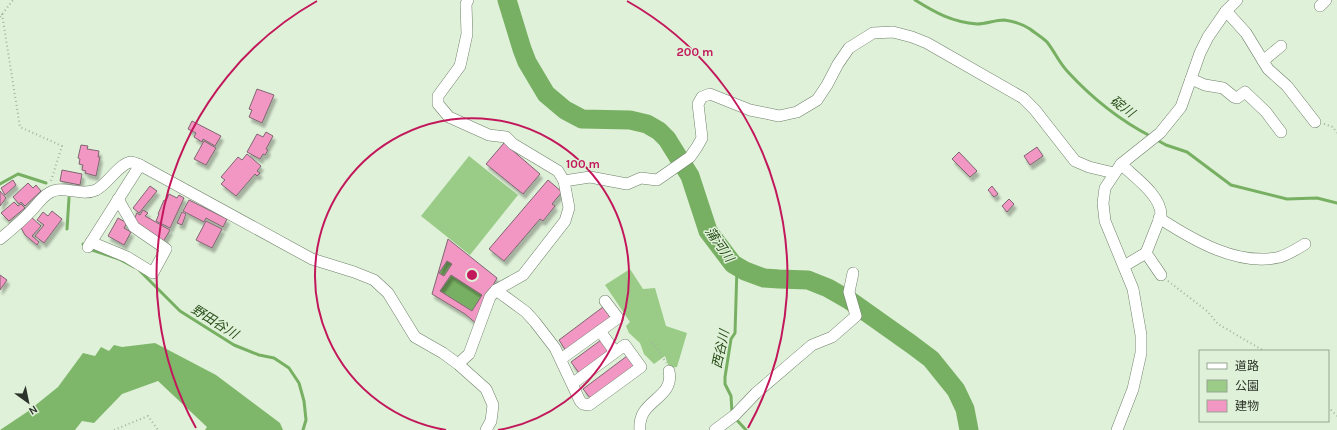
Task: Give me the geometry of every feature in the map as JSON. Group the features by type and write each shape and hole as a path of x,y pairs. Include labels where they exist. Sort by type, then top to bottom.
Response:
{"street":[{"path":"458,364 469,354 490,297 496,290 523,275 565,221 569,208 564,181 558,170 513,144 506,137 489,135 449,117 438,104 438,96 460,66 467,34 466,4 468,0"},
{"path":"1117,430 1133,389 1141,353 1141,335 1133,290 1105,221 1102,203 1105,188 1117,169 1160,133 1181,107 1202,48 1226,11 1237,0"},
{"path":"1226,11 1246,33 1268,69 1287,86 1315,122"},
{"path":"564,181 590,177 627,184 641,178 657,180 690,157 697,148 702,138 698,104 702,96 710,94 750,110 779,116 797,112 817,100 849,48 873,33 894,32 928,43 1023,98 1036,110 1075,162 1089,167 1117,169 1151,192 1161,208 1159,218 1146,253 1124,266"},
{"path":"1263,61 1281,46"},
{"path":"1191,79 1205,85 1223,88 1237,98 1245,92 1266,112 1281,132"},
{"path":"0,239 31,211 48,193 59,189 87,193 104,185 122,166 127,163 132,162 140,165 312,259 374,280 388,292 415,337 443,353 486,389 494,405 491,420 486,430"},
{"path":"118,199 134,227 166,249 153,273 127,257 89,245 118,199 140,165"},
{"path":"1159,218 1185,235 1232,256 1265,259 1281,256 1305,244"},
{"path":"1146,253 1161,275"},
{"path":"715,430 734,416 756,393 812,345 832,337 856,316 849,292 853,273"},
{"path":"496,290 526,312 555,348 561,359 572,384 582,404 589,405 641,367 625,345 572,384"},
{"path":"561,359 618,318 605,301"},
{"path":"600,331 615,352"},
{"path":"640,430 643,412 666,390 670,384 669,371"}],"path":[{"path":"0,17 13,0"},
{"path":"2,14 20,126 62,146 48,193"},
{"path":"1315,122 1333,127 1337,133"},
{"path":"1161,275 1207,312 1218,324 1262,350"},
{"path":"652,343 664,358 669,371"},
{"path":"1329,408 1337,416"},
{"path":"114,430 148,416 158,430"}],"green space":[{"path":"469,156 518,195 470,255 421,216"},
{"path":"630,269 643,289 655,288 666,326 687,333 677,367 669,368 665,356 654,364 644,354 640,343 629,333 626,326 630,322 605,285"}],"shaded area":[{"path":"447,261 452,264 444,276 439,273"},
{"path":"451,275 482,295 472,311 440,291"},
{"path":"155,343 216,375 280,423 283,430 205,430 207,427 158,381 122,394 94,423 82,421 75,430 0,430 27,412 58,387 83,353 95,356 101,347 109,351 114,345 122,347"}],"building":[{"path":"257,89 274,95 262,123 249,117 252,110 249,109"},
{"path":"192,121 221,136 215,146 203,139 202,142 194,137 196,133 188,129"},
{"path":"266,132 273,136 266,149 268,150 260,159 247,152 257,134 263,137"},
{"path":"204,141 216,148 206,165 194,159"},
{"path":"504,143 540,174 523,194 486,164"},
{"path":"81,145 88,146 87,149 99,151 98,157 100,157 96,176 85,173 86,171 82,170 83,165 79,164 80,159 78,158"},
{"path":"1037,147 1043,156 1030,165 1024,156"},
{"path":"959,152 977,171 970,177 952,159"},
{"path":"247,154 261,166 257,171 260,173 257,176 255,174 236,196 221,184 225,180 221,177 238,157 242,160"},
{"path":"62,170 82,174 80,185 60,181"},
{"path":"13,180 16,185 5,195 1,188"},
{"path":"548,180 562,192 552,204 555,206 543,221 540,219 504,261 489,249"},
{"path":"28,183 33,188 36,185 41,191 25,206 21,202 19,204 13,197"},
{"path":"150,186 157,191 139,213 133,208"},
{"path":"992,186 998,194 994,197 988,190"},
{"path":"0,191 6,198 0,206"},
{"path":"169,194 177,198 179,195 184,198 170,228 156,221 164,200 166,201"},
{"path":"1009,199 1014,204 1007,212 1002,206"},
{"path":"189,200 227,219 223,227 206,218 204,222 183,211"},
{"path":"14,202 18,206 21,204 25,208 9,221 1,213"},
{"path":"143,210 148,213 145,216 170,230 163,242 140,229 134,219 137,213 140,215"},
{"path":"52,211 62,219 44,243 35,236 44,225 37,220 43,212 48,216"},
{"path":"182,212 186,214 182,225 177,223"},
{"path":"30,216 41,226 32,236 39,242 37,245 25,235 20,226"},
{"path":"118,218 127,223 124,228 131,232 124,245 108,236"},
{"path":"206,221 222,229 212,248 196,240"},
{"path":"448,239 497,278 481,308 477,324 465,314 432,294","holes":["447,261 452,264 444,276 439,273","451,275 482,295 472,311 440,291"]},
{"path":"0,275 7,280 0,290"},
{"path":"603,307 611,318 566,351 559,340"},
{"path":"601,340 609,351 579,373 571,362"},
{"path":"627,356 635,367 591,399 583,389"}],"waterway":[{"name":"蒲河川","path":"507,0 527,62 546,94 565,110 582,119 630,120 647,124 659,131 667,139 690,176 708,231 733,264 745,271 764,278 808,280 828,288 849,300 931,359 956,390 965,409 969,430"},
{"name":"碇川","path":"915,0 937,13 968,23 977,24 1004,20 1027,27 1047,42 1065,69 1097,99 1129,124 1152,137"},
{"name":"碇川","path":"1157,140 1166,145 1187,152 1231,185 1287,199 1317,198 1337,203"},
{"name":"野田谷川","path":"0,184 18,174 46,183"},
{"name":"野田谷川","path":"67,229 69,198"},
{"name":"野田谷川","path":"83,244 92,250 119,259 134,267"},
{"name":"西谷川","path":"732,413 731,396 725,384 725,377 731,339 735,333 737,267"},
{"name":"野田谷川","path":"140,271 180,311 234,345 259,355 274,358 289,368 299,383 304,401 306,420 303,430"},
{"name":"西谷川","path":"735,418 746,430"}]}
